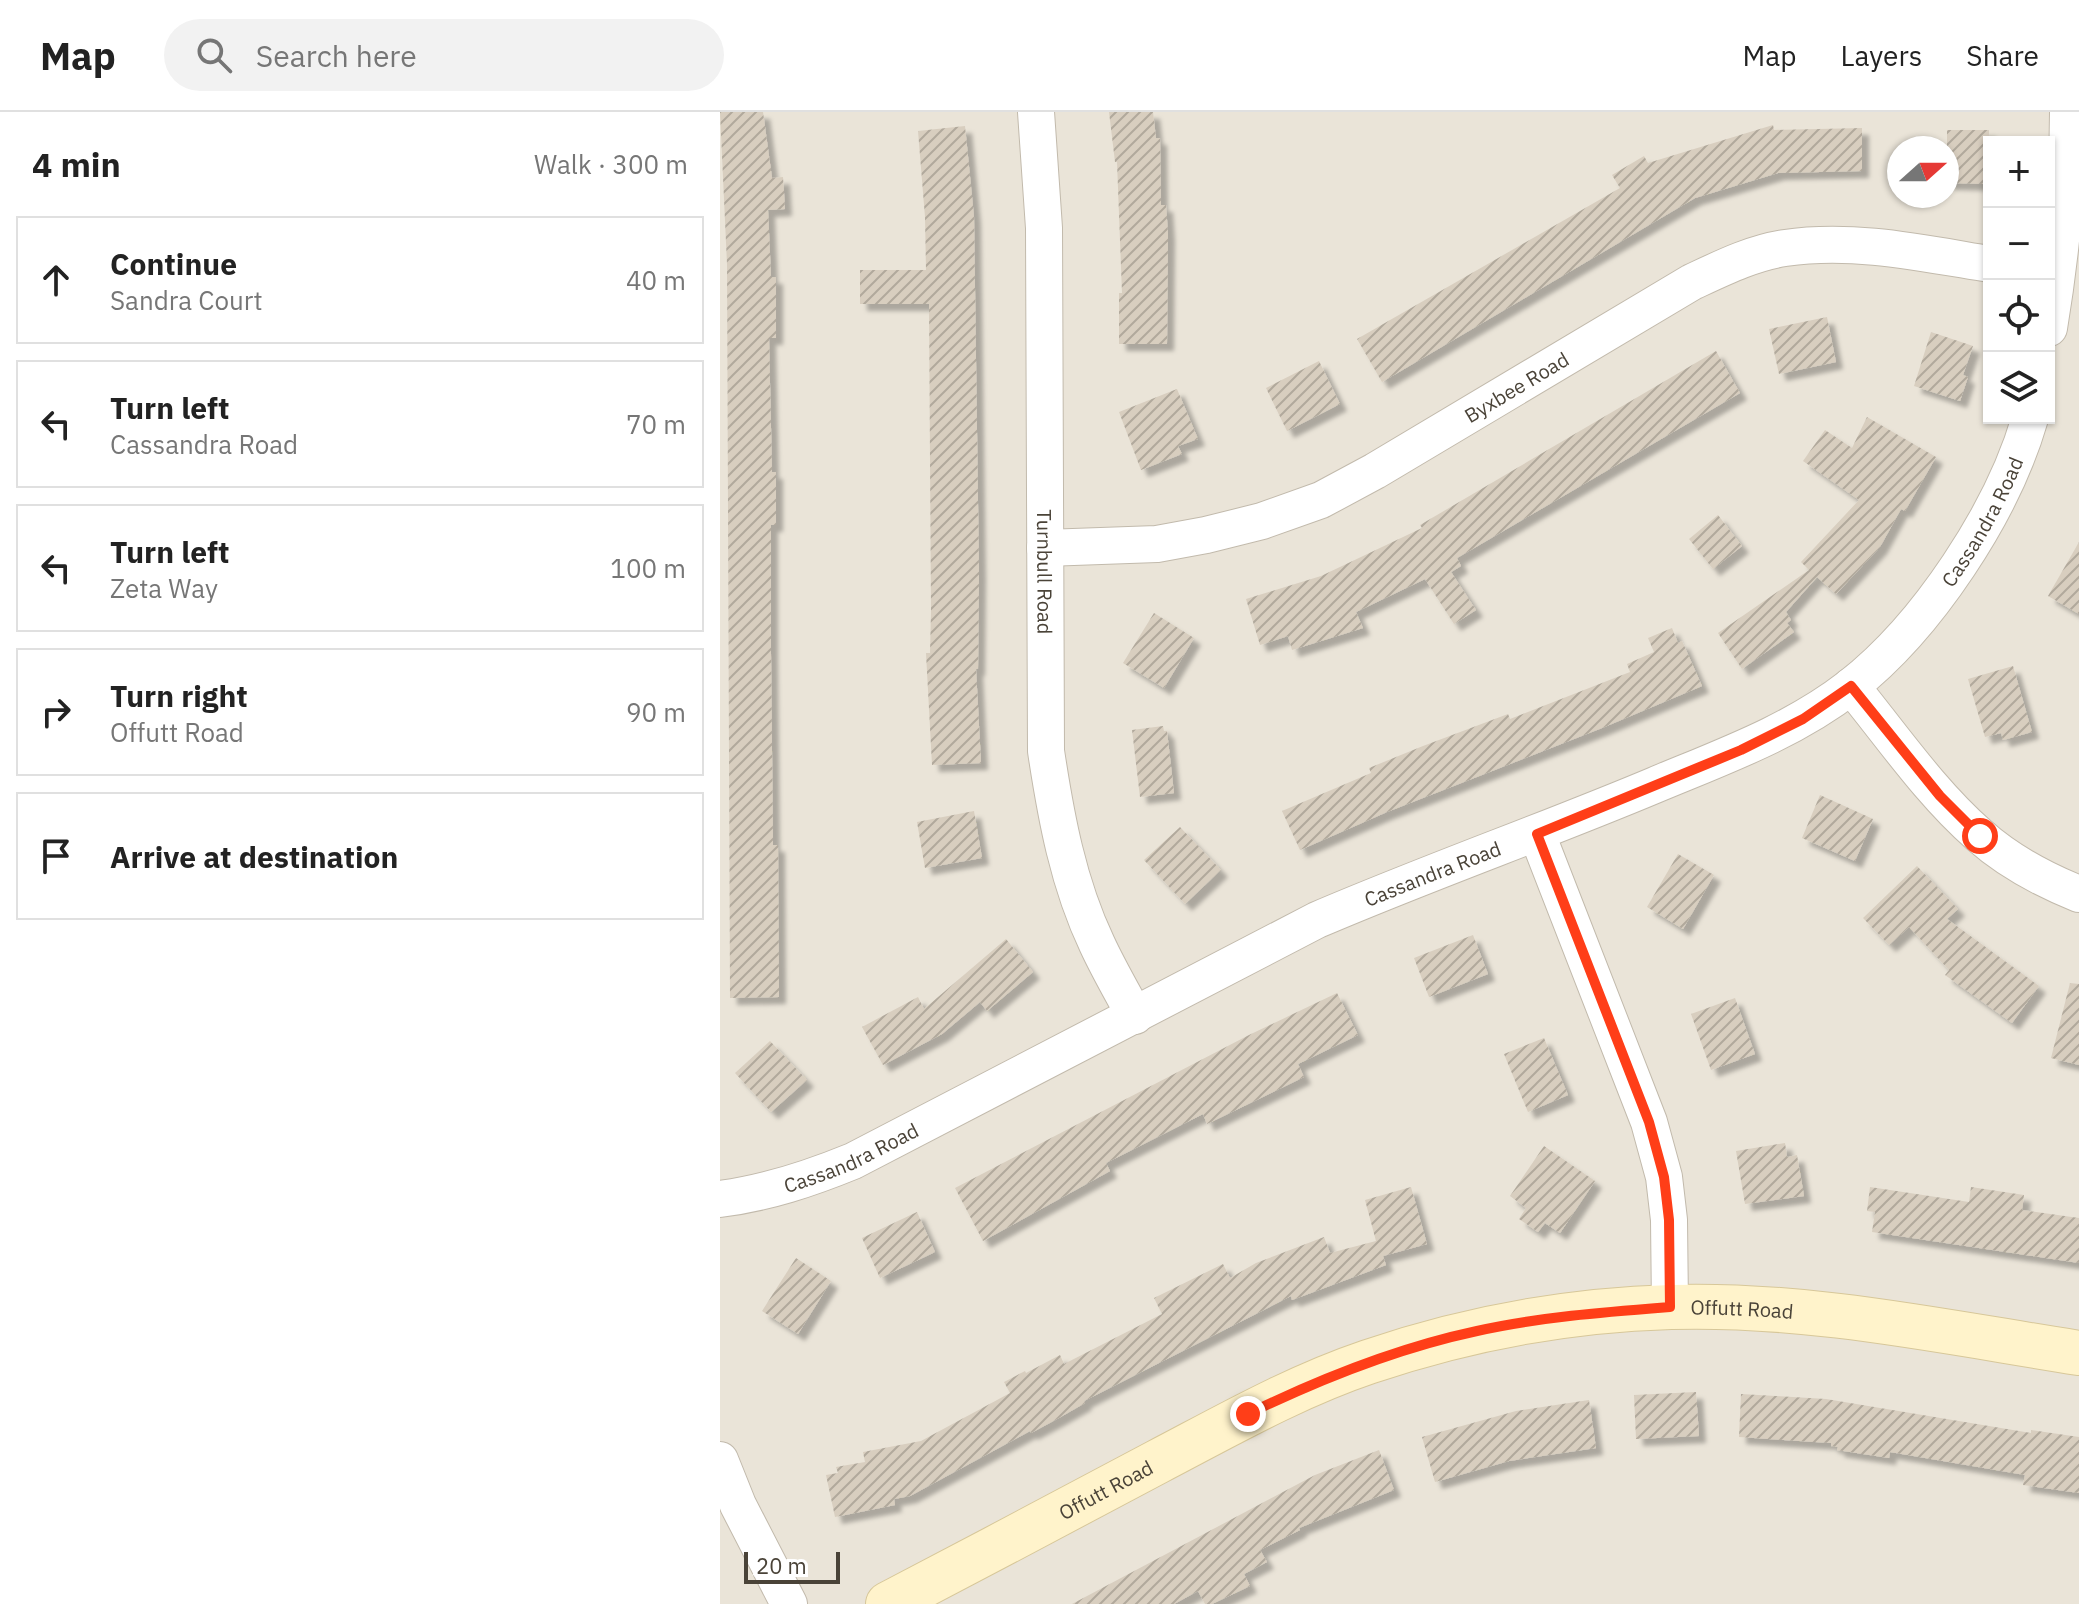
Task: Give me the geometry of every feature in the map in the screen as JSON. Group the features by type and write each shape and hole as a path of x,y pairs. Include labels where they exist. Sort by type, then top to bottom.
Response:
{"street":[{"name":"Turnbull Road","path":"1036,112 1044,228 1046,751 1057,828 1073,882 1096,943 1135,1016"},
{"path":"2055,259 2068,164 2068,112"},
{"name":"Byxbee Road","path":"1045,548 1157,544 1262,521 1321,500 1692,282 1737,261 1784,248 1840,245 1890,248 1983,263"},
{"name":"Cassandra Road","path":"720,1199 754,1195 803,1182 853,1161 1317,920 1741,750 1803,719 1851,686 1902,637 1952,576 2000,495 2028,424"},
{"path":"1851,686 1940,796 1980,836 2017,862 2079,894"},
{"path":"1537,834 1649,1122 1664,1177 1669,1220 1670,1307"},
{"name":"Offutt Road","path":"888,1604 1248,1414 1309,1385 1419,1345 1478,1331 1542,1319 1670,1307 1743,1308 1814,1314 2079,1353"},
{"path":"720,1460 738,1505 789,1604"}],"shaded area":[{"path":"720,112 2079,112 2079,1604 720,1604"}],"building":[{"path":"720,112 763,112 772,178 783,177 785,209 768,210 771,277 776,277 776,338 769,338 772,472 776,472 776,525 771,525 771,654 773,845 778,845 779,997 730,998 727,264"},
{"path":"1109,112 1153,112 1156,138 1160,138 1161,205 1166,205 1168,234 1167,344 1119,344 1119,293 1122,293 1117,162"},
{"path":"1773,125 1774,130 1862,128 1862,171 1778,173 1695,198 1382,382 1357,339 1620,188 1612,175 1644,156 1648,163"},
{"path":"965,126 974,217 979,573 976,669 981,763 932,765 926,653 930,653 931,611 929,304 860,304 860,270 926,270 918,131"},
{"path":"1947,130 1989,130 1989,136 1983,136 1983,184 1959,183 1959,136 1947,136"},
{"path":"1827,317 1836,362 1779,374 1769,329"},
{"path":"1931,332 1973,346 1963,375 1968,377 1960,401 1914,386"},
{"path":"1716,351 1740,393 1457,558 1461,566 1451,572 1476,610 1454,624 1425,579 1356,612 1363,628 1292,650 1288,636 1260,645 1246,599 1321,576 1422,528 1420,525"},
{"path":"1319,361 1340,404 1287,431 1266,388"},
{"path":"1177,389 1198,439 1178,446 1182,454 1141,470 1119,412"},
{"path":"1867,417 1936,457 1880,547 1836,594 1817,577 1786,612 1791,620 1787,623 1794,632 1742,669 1718,633 1809,570 1801,562 1859,500 1803,461 1825,430 1852,448"},
{"path":"1718,515 1742,546 1713,569 1689,539"},
{"path":"2079,542 2079,614 2048,596"},
{"path":"1154,613 1194,638 1164,688 1123,663"},
{"path":"1672,628 1678,643 1682,641 1702,686 1300,850 1282,811 1371,773 1369,768 1423,746 1508,714 1510,719 1630,672 1627,664 1654,652 1648,638"},
{"path":"2013,666 2032,732 2003,740 2001,733 1985,737 1968,679"},
{"path":"1163,726 1167,731 1174,793 1140,797 1132,730"},
{"path":"1820,795 1873,819 1855,861 1802,838"},
{"path":"974,811 982,858 925,868 917,822"},
{"path":"1180,827 1221,870 1185,904 1144,860"},
{"path":"1678,854 1714,875 1683,929 1647,907"},
{"path":"1917,866 1958,909 1947,919 2039,986 2012,1023 1945,975 1949,970 1909,927 1889,945 1863,918"},
{"path":"1473,935 1488,974 1429,997 1414,958"},
{"path":"1006,939 1033,972 987,1011 980,1002 942,1034 883,1065 862,1027 918,997 924,1009"},
{"path":"2070,983 2079,984 2079,1065 2051,1058"},
{"path":"1337,993 1358,1035 1298,1064 1304,1077 1207,1124 1203,1114 1106,1163 1110,1171 983,1241 955,1188 1249,1035"},
{"path":"1735,998 1755,1054 1711,1070 1691,1014"},
{"path":"1544,1038 1568,1095 1528,1112 1504,1054"},
{"path":"770,1041 807,1080 771,1112 735,1073"},
{"path":"1785,1143 1787,1157 1797,1155 1804,1196 1745,1204 1736,1151"},
{"path":"1544,1146 1595,1181 1560,1233 1545,1223 1538,1232 1519,1219 1526,1208 1510,1196"},
{"path":"1411,1187 1427,1244 1383,1256 1386,1265 1292,1300 1291,1296 1084,1401 1057,1419 910,1496 894,1499 895,1505 835,1517 826,1475 838,1473 836,1467 865,1462 863,1452 921,1441 1010,1393 1004,1382 1060,1355 1064,1364 1162,1314 1154,1298 1223,1264 1230,1278 1256,1263 1324,1237 1330,1253 1376,1241 1365,1200"},
{"path":"1870,1187 1969,1202 1971,1187 2024,1195 2022,1210 2079,1218 2079,1263 1872,1232 1875,1212 1867,1211"},
{"path":"917,1212 935,1252 880,1278 862,1238"},
{"path":"796,1258 831,1281 798,1334 762,1311"},
{"path":"1696,1392 1699,1436 1636,1439 1634,1395"},
{"path":"1741,1394 1826,1399 2031,1433 2031,1430 2079,1437 2079,1493 2023,1485 2025,1475 1890,1452 1889,1458 1837,1450 1838,1447 1831,1446 1831,1443 1739,1437"},
{"path":"1589,1400 1596,1448 1509,1461 1435,1482 1422,1437 1516,1411"},
{"path":"1379,1450 1394,1490 1299,1528 1260,1550 1267,1562 1244,1574 1250,1586 1212,1604 1205,1604 1198,1591 1174,1604 1072,1604 1315,1475"}],"route":[{"path":"1248,1414 1309,1385 1419,1345 1542,1319 1670,1307 1669,1220 1664,1177 1649,1122 1537,834 1741,750 1803,719 1851,686 1940,796 1980,836"}]}
